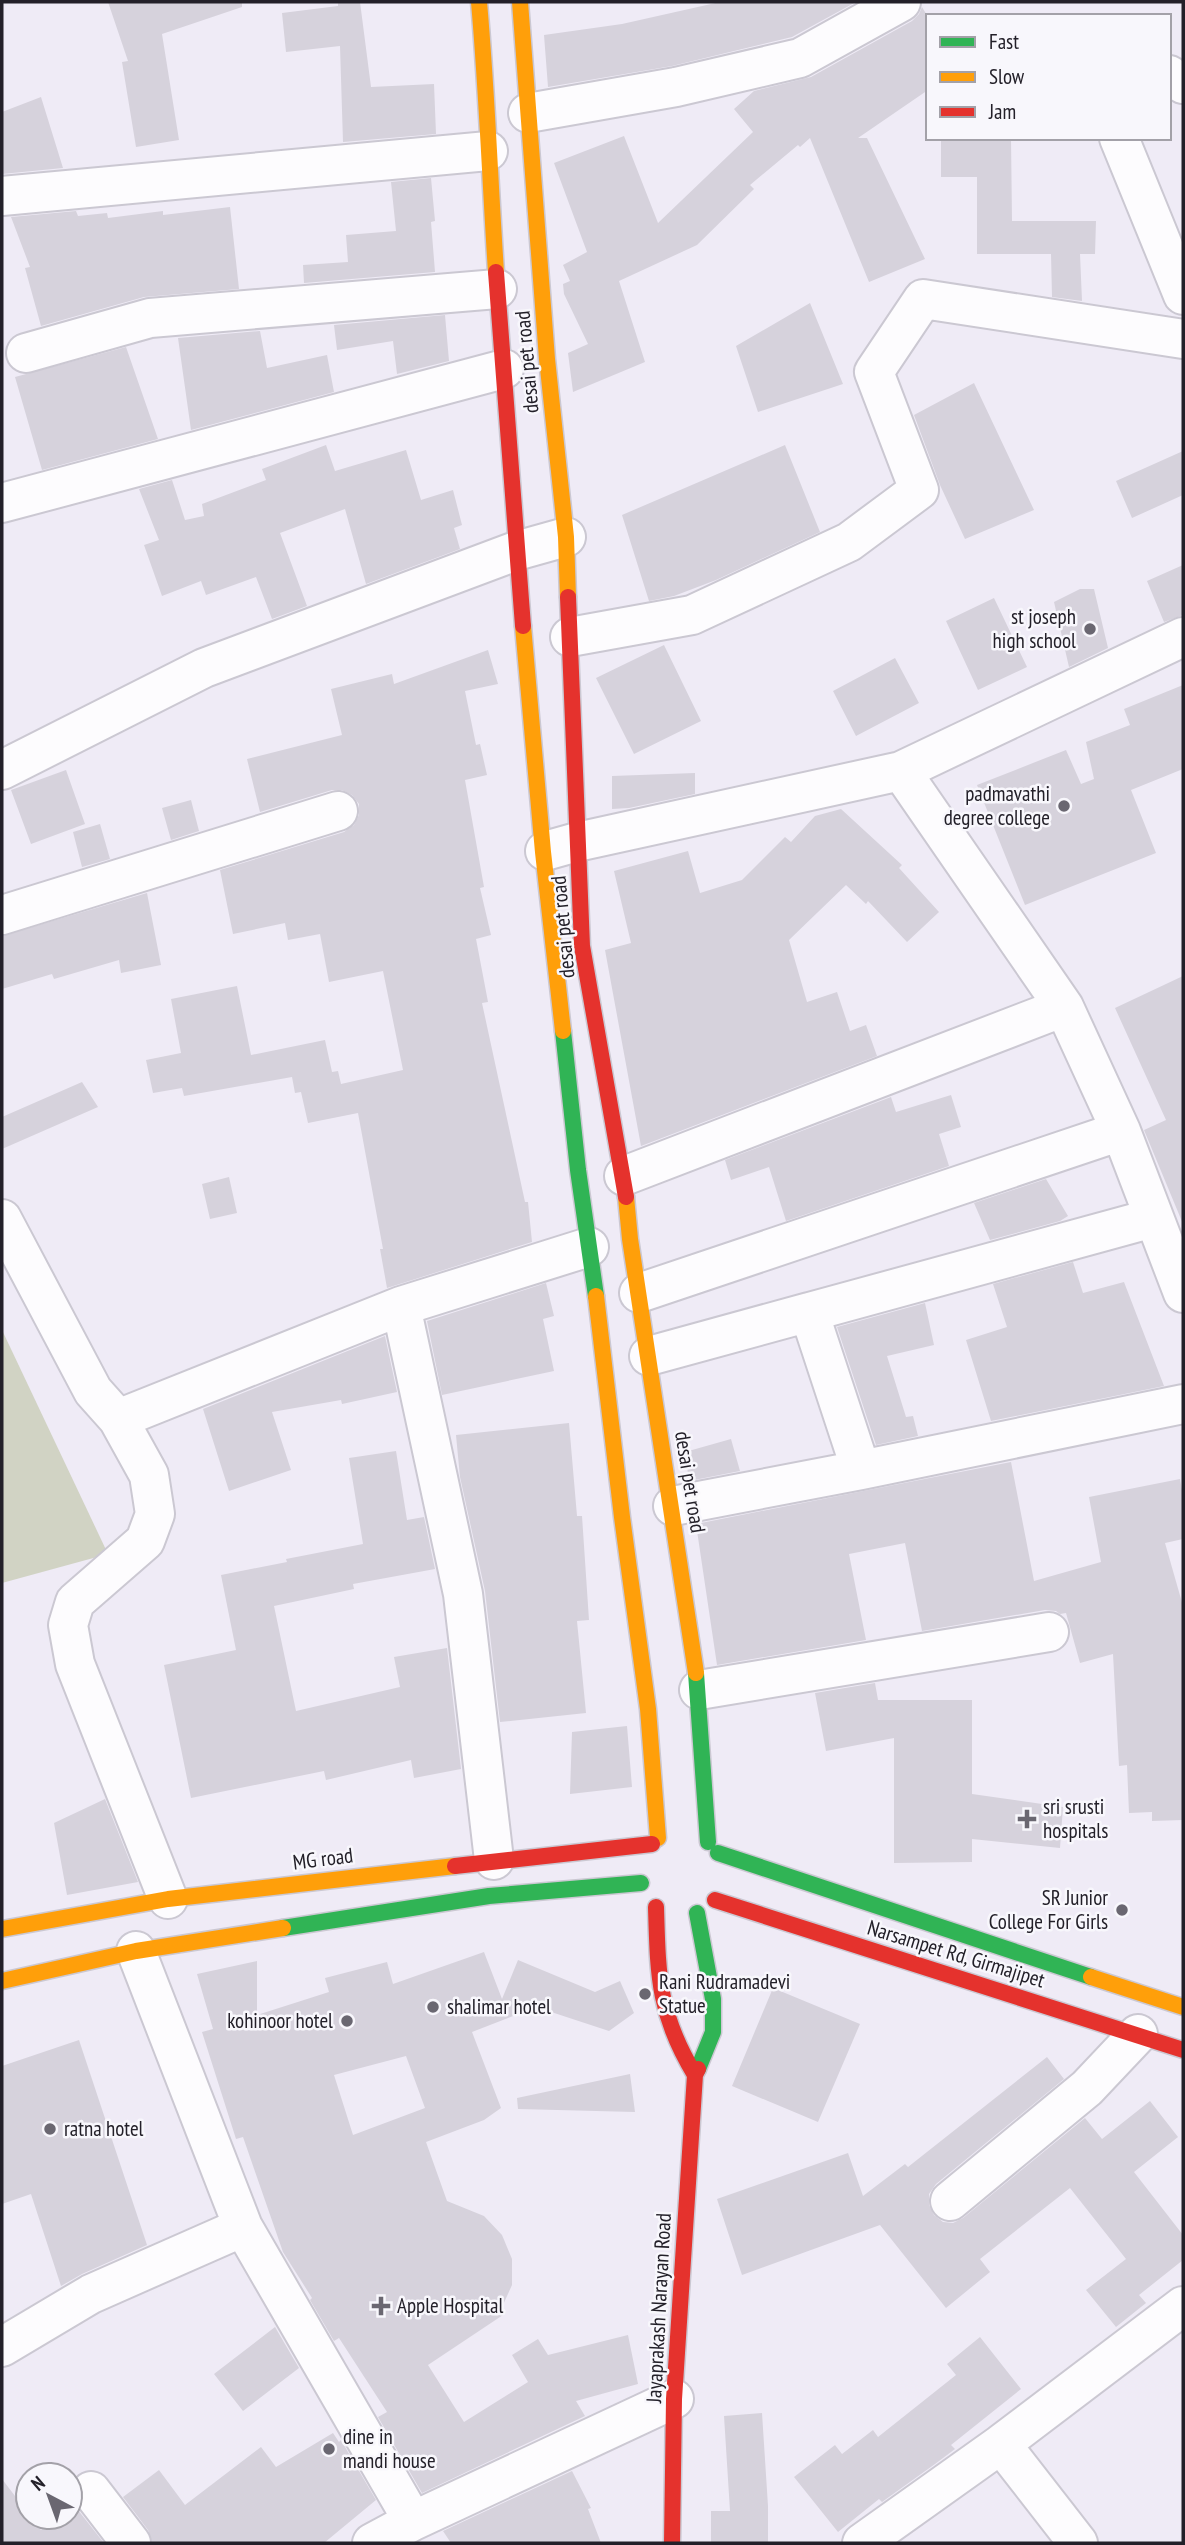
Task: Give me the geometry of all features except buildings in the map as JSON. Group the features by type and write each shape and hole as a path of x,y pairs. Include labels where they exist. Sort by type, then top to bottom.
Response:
{"street":[{"name":"desai pet road","path":"479,2 489,118 488,151 516,551 560,847 582,946 624,1175 630,1239 673,1506 699,1690 713,1848 723,1877 715,1900"},
{"name":"desai pet road","path":"520,2 547,359 566,537 570,637 560,847 578,1170 601,1329 622,1517 648,1709 660,1839"},
{"path":"528,113 676,87 800,58 901,2"},
{"path":"1120,140 1183,295"},
{"path":"2,196 488,151"},
{"path":"26,354 150,318 497,289"},
{"path":"570,637 692,615 849,542 919,490 874,372 923,299 1183,339"},
{"path":"2,503 504,369"},
{"path":"2,770 204,668 516,551 566,537"},
{"path":"560,847 901,771 1183,637"},
{"path":"901,771 1065,1007 1121,1131 1183,1293"},
{"path":"2,915 338,811"},
{"path":"624,1175 1065,1007"},
{"path":"639,1293 1121,1131"},
{"path":"649,1356 1153,1218"},
{"path":"2,1219 93,1391 118,1419 149,1475 155,1514 145,1541 75,1602 68,1625 75,1664 168,1899"},
{"path":"118,1419 401,1306 589,1247"},
{"path":"401,1306 463,1594 494,1860"},
{"path":"742,1331 809,1312 861,1470"},
{"path":"673,1506 1183,1404"},
{"path":"699,1690 1049,1632"},
{"name":"Narsampet Rd, Girmajipet","path":"688,1835 713,1848 1183,2007"},
{"path":"660,1839 642,1871 647,1896 656,1907 685,1915 715,1900"},
{"name":"MG road","path":"2,1929 168,1899 660,1839"},
{"path":"2,1981 136,1951 642,1871"},
{"name":"Narsampet Rd, Girmajipet","path":"715,1900 1183,2050"},
{"path":"656,1907 657,1963 667,2017 678,2046 695,2076"},
{"name":"Jayaprakash Narayan Road","path":"672,2543 674,2399 695,2076 713,2032 713,1998 685,1915"},
{"path":"136,1951 243,2227 413,2521"},
{"path":"950,2201 1087,2088 1139,2034"},
{"path":"2,2347 91,2294 243,2227"},
{"path":"862,2543 1001,2444 1183,2306"},
{"path":"372,2543 413,2521 674,2399"},
{"path":"1001,2444 1078,2543"},
{"path":"91,2491 131,2543"}],"shaded area":[{"path":"2,1330 108,1554 2,1583"}],"traffic: fast":[{"path":"563,1031 578,1170 596,1296"},
{"path":"696,1673 708,1842"},
{"path":"718,1853 1091,1977"},
{"path":"283,1928 489,1896 641,1883"},
{"path":"697,1913 713,1999 713,2032 698,2069"}],"traffic: slow":[{"path":"479,2 496,272"},
{"path":"520,2 547,359 566,537 568,597"},
{"path":"523,626 543,852 563,1031"},
{"path":"626,1197 630,1239 696,1673"},
{"path":"596,1296 648,1709 658,1838"},
{"path":"2,1929 168,1899 455,1866"},
{"path":"2,1981 136,1951 283,1928"},
{"path":"1091,1977 1183,2007"}],"traffic: jam":[{"path":"496,272 523,626"},
{"path":"568,597 582,946 626,1197"},
{"path":"455,1866 652,1844"},
{"path":"715,1900 1183,2050"},
{"path":"656,1907 662,1994 674,2033 695,2075"},
{"path":"672,2543 674,2399 695,2075 698,2069"}],"place":[{"name":"st joseph high school","path":"1090,629"},
{"name":"padmavathi degree college","path":"1064,806"},
{"name":"sri srusti hospitals","path":"1027,1819"},
{"name":"SR Junior College For Girls","path":"1122,1910"},
{"name":"Rani Rudramadevi Statue","path":"645,1994"},
{"name":"shalimar hotel","path":"433,2007"},
{"name":"kohinoor hotel","path":"347,2021"},
{"name":"ratna hotel","path":"50,2129"},
{"name":"Apple Hospital","path":"381,2306"},
{"name":"dine in mandi house","path":"329,2449"}]}
